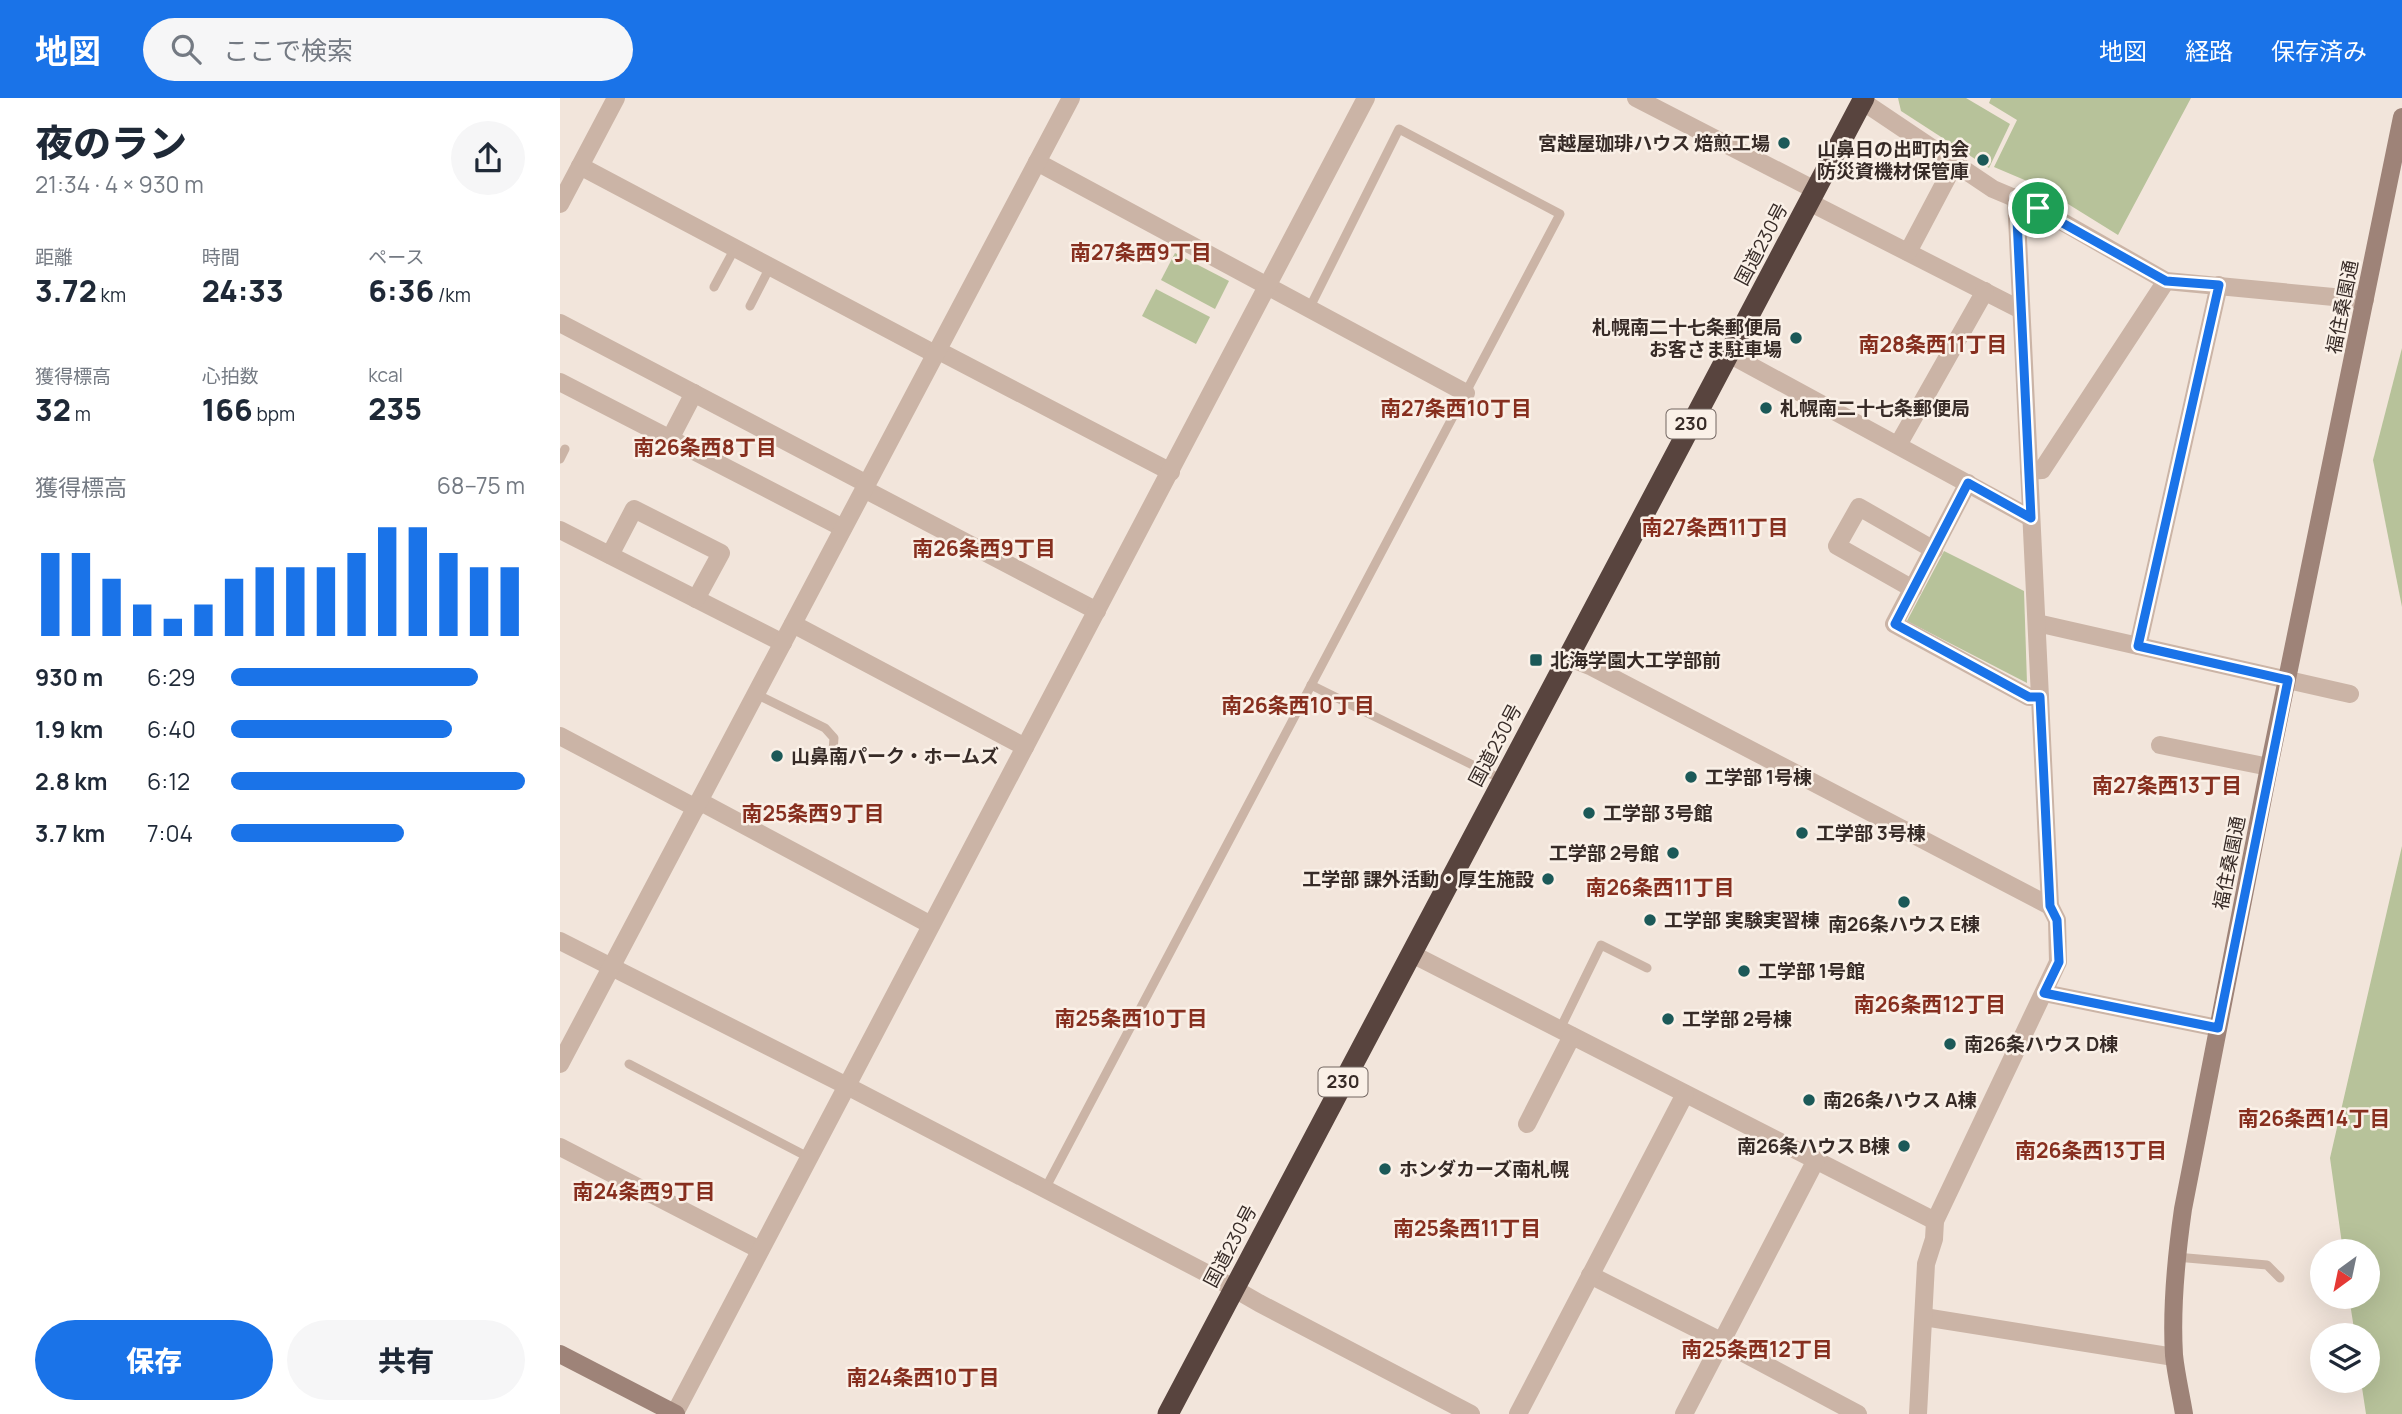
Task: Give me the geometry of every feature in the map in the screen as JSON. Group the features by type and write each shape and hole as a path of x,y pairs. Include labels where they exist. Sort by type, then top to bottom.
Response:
{"highway":[{"name":"国道230号","path":"1168,1414 1863,99"}],"street":[{"path":"560,204 615,98"},
{"path":"560,1063 1071,98"},
{"path":"560,1354 675,1414 1366,98"},
{"path":"1636,98 1908,252 2021,310"},
{"path":"1863,99 1993,189 2016,197 2166,281 2365,300"},
{"name":"福住桑園通","path":"2184,1414 2174,1357 2176,1257 2183,1209 2402,117"},
{"path":"1037,162 1466,393"},
{"path":"1908,252 1955,163"},
{"path":"580,166 770,267 1171,472"},
{"path":"1918,1414 1926,1264 1934,1239 1935,1221 2059,962 2057,920 2050,906 2016,197"},
{"path":"2029,471 2042,470 2166,281"},
{"path":"2138,646 2219,285"},
{"path":"1898,445 1984,291"},
{"path":"560,323 1097,611"},
{"path":"1729,354 2031,518"},
{"path":"560,382 843,528"},
{"path":"670,439 694,393"},
{"path":"1968,483 1895,624 2029,697 2040,697"},
{"path":"1913,589 1837,545 1859,507 1934,550"},
{"path":"610,555 634,509 720,554 696,599"},
{"path":"560,530 783,643"},
{"path":"2037,623 2350,694"},
{"path":"793,624 1025,747"},
{"path":"1567,657 1604,673 2050,906"},
{"path":"560,736 931,925"},
{"path":"2160,745 2270,767"},
{"path":"560,941 847,1086 1471,1414"},
{"path":"1412,954 1935,1221"},
{"path":"2044,993 2218,1028"},
{"path":"1527,1124 1566,1033"},
{"path":"1518,1414 1685,1094"},
{"path":"560,1147 760,1250"},
{"path":"1684,1414 1816,1160"},
{"path":"1590,1275 1858,1414"},
{"path":"1924,1317 2174,1357"}],"lane":[{"path":"1045,1189 1560,214 1399,129 1309,309"},
{"path":"714,287 735,248"},
{"path":"750,306 770,267"},
{"path":"560,459 565,449"},
{"path":"1311,685 1503,780"},
{"path":"756,694 825,728 834,738 833,751"},
{"path":"1566,1033 1601,945 1647,968"},
{"path":"628,1064 808,1157"},
{"path":"2176,1257 2267,1265 2280,1278"}],"green space":[{"path":"1898,98 1966,98 2010,124 1989,168 1901,111"},
{"path":"1991,98 2191,98 2118,235 2039,186 1994,167 2017,120 1989,103"},
{"path":"1175,253 1229,281 1215,309 1161,280"},
{"path":"1156,289 1210,317 1196,344 1142,316"},
{"path":"2402,348 2402,607 2373,460"},
{"path":"1944,551 2024,591 2027,683 1907,621"},
{"path":"2402,846 2402,1414 2366,1414 2363,1393 2380,1393 2380,1323 2353,1323 2351,1309 2380,1309 2380,1239 2341,1239 2330,1158"}],"place":[{"name":"宮越屋珈琲ハウス 焙煎工場","path":"1784,143"},
{"name":"山鼻日の出町内会 防災資機材保管庫","path":"1983,160"},
{"name":"札幌南二十七条郵便局 お客さま駐車場","path":"1796,338"},
{"name":"札幌南二十七条郵便局","path":"1766,408"},
{"name":"北海学園大工学部前","path":"1536,660"},
{"name":"山鼻南パーク・ホームズ","path":"777,756"},
{"name":"工学部 1号棟","path":"1691,777"},
{"name":"工学部 3号館","path":"1589,813"},
{"name":"工学部 3号棟","path":"1802,833"},
{"name":"工学部 2号館","path":"1673,853"},
{"name":"工学部 課外活動・厚生施設","path":"1548,879"},
{"name":"南26条ハウス E棟","path":"1904,902"},
{"name":"工学部 実験実習棟","path":"1650,920"},
{"name":"工学部 1号館","path":"1744,971"},
{"name":"工学部 2号棟","path":"1668,1019"},
{"name":"南26条ハウス D棟","path":"1950,1044"},
{"name":"南26条ハウス A棟","path":"1809,1100"},
{"name":"南26条ハウス B棟","path":"1904,1146"},
{"name":"ホンダカーズ南札幌","path":"1385,1169"}],"district":[{"name":"南27条西9丁目","path":"1141,253"},
{"name":"南28条西11丁目","path":"1933,345"},
{"name":"南27条西10丁目","path":"1456,409"},
{"name":"南26条西8丁目","path":"705,448"},
{"name":"南27条西11丁目","path":"1715,528"},
{"name":"南26条西9丁目","path":"984,549"},
{"name":"南26条西10丁目","path":"1298,706"},
{"name":"南27条西13丁目","path":"2167,786"},
{"name":"南25条西9丁目","path":"813,814"},
{"name":"南26条西11丁目","path":"1660,888"},
{"name":"南26条西12丁目","path":"1930,1005"},
{"name":"南25条西10丁目","path":"1131,1019"},
{"name":"南26条西14丁目","path":"2314,1119"},
{"name":"南26条西13丁目","path":"2091,1151"},
{"name":"南24条西9丁目","path":"644,1192"},
{"name":"南25条西11丁目","path":"1467,1229"},
{"name":"南25条西12丁目","path":"1757,1350"},
{"name":"南24条西10丁目","path":"923,1378"}],"route":[{"path":"2016,197 2038,208 2166,281 2219,285 2214,297 2138,646 2288,680 2218,1028 2044,993 2059,962 2057,920 2050,906 2040,697 2029,697 1895,624 1968,483 2031,518 2016,197"}]}
